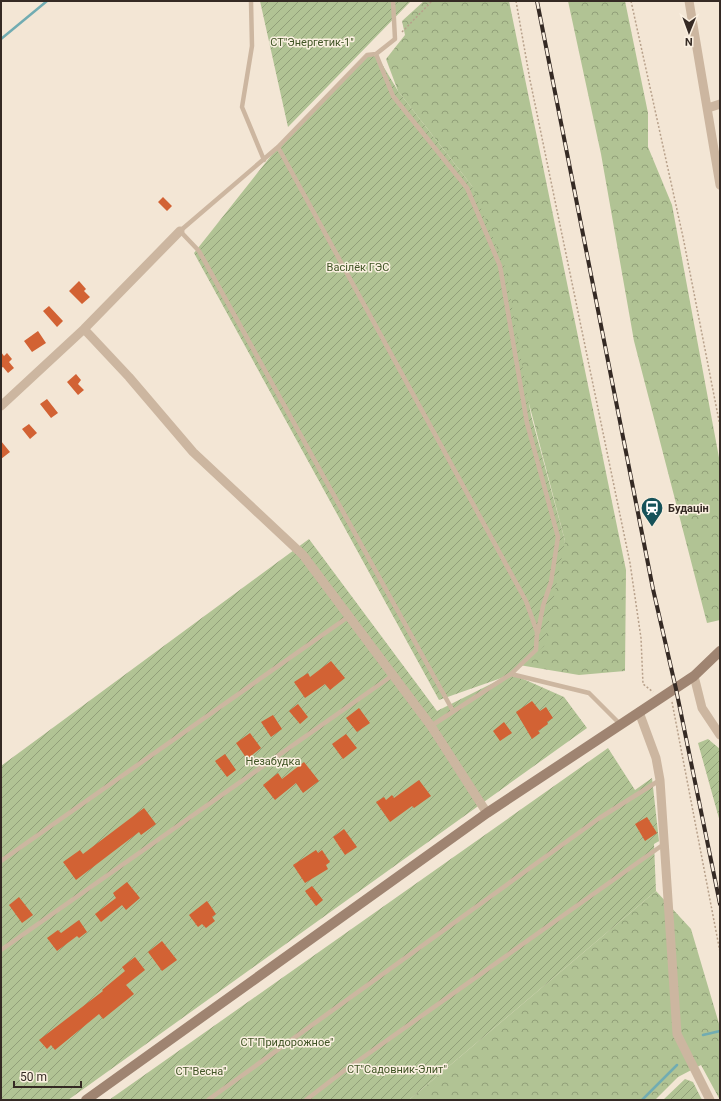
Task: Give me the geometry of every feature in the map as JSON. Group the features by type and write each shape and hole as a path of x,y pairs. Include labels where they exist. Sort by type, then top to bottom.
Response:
{"street":[{"path":"689,1 720,185"},
{"path":"708,108 720,104"},
{"path":"1,406 84,329 180,231"},
{"path":"84,329 129,377 193,452 303,556 431,726 487,813"},
{"path":"86,1100 487,813 694,676 720,651"},
{"path":"694,676 702,708 720,735"},
{"path":"639,712 656,758 660,780 677,1034 710,1100"}],"lane":[{"path":"250,1 252,46 242,107 264,160"},
{"path":"393,1 395,39 376,54 367,55 278,147 180,231 199,252 453,711"},
{"path":"376,54 393,96 467,188 500,266 527,423 558,537 551,582 543,606 536,650 511,674 431,726"},
{"path":"278,147 526,601 538,632"},
{"path":"1,861 348,617"},
{"path":"511,674 589,693 620,724"},
{"path":"1,950 393,675"},
{"path":"208,1100 598,819 660,780"},
{"path":"306,1100 341,1073 664,844"}],"path":[{"path":"395,39 432,1"},
{"path":"516,1 530,80 630,563 641,638 643,684 661,698 672,702 674,708 720,952"},
{"path":"631,1 683,237 720,426"}],"green space":[{"name":"СТ\"Энергетик-1\"","path":"260,1 411,1 288,127"},
{"path":"424,1 509,1 626,570 625,671 579,675 519,665 565,541 472,186 398,91 386,59 405,35 402,21"},
{"path":"568,1 625,1 648,113 648,147 672,205 720,463 720,620 707,623 634,341 601,154"},
{"path":"376,54 398,91 472,186 505,267 531,415 565,541 544,646 512,674 564,697 587,728 68,1100 1,1100 1,766 309,539 437,711 507,676 439,700 194,253 278,147 367,55"},
{"path":"708,739 720,749 720,822 698,743"},
{"name":"СТ\"Придорожное\"","path":"608,748 635,790 652,778 659,841 654,844 656,891 409,1100 109,1100"},
{"path":"656,891 691,929 720,1027 720,1100 701,1065 678,1077 655,1100 409,1100"},
{"path":"685,1079 693,1082 702,1100 663,1100"}],"building":[{"path":"163,197 172,206 167,211 158,202"},
{"path":"79,281 86,289 84,291 90,297 82,304 69,291"},
{"path":"49,306 63,321 57,327 43,311"},
{"path":"38,331 46,343 32,352 24,341"},
{"path":"1,352 4,356 7,353 12,359 9,362 14,368 8,373 3,367 1,368"},
{"path":"76,374 81,380 78,384 84,390 78,395 67,382"},
{"path":"47,399 58,413 51,418 40,404"},
{"path":"29,424 37,433 30,439 22,429"},
{"path":"1,441 10,452 1,459"},
{"path":"331,661 345,678 330,690 325,684 305,698 294,682 308,673 310,677"},
{"path":"532,701 540,711 546,707 553,718 547,722 548,724 538,731 540,733 532,739 516,712"},
{"path":"298,704 308,717 300,724 289,711"},
{"path":"359,708 370,723 357,732 346,718"},
{"path":"273,715 282,729 271,737 261,722"},
{"path":"504,722 512,733 500,741 493,731"},
{"path":"250,733 261,748 247,759 236,743"},
{"path":"346,734 357,748 343,759 332,744"},
{"path":"225,754 236,770 227,777 215,761"},
{"path":"304,762 319,781 303,793 296,783 275,800 263,785 278,773 282,779"},
{"path":"419,780 431,796 414,808 412,806 390,822 376,802 384,797 386,800 392,795 394,798"},
{"path":"144,808 156,824 141,835 139,832 76,880 63,862 80,850 83,854"},
{"path":"647,817 657,833 645,841 635,824"},
{"path":"344,829 357,847 345,855 333,837"},
{"path":"316,850 318,853 322,850 330,862 326,865 328,869 305,883 293,865"},
{"path":"127,882 140,898 126,910 122,905 101,922 95,914 116,898 113,893"},
{"path":"312,886 323,900 316,906 305,891"},
{"path":"19,897 33,915 22,923 9,905"},
{"path":"207,901 216,914 212,917 215,921 206,928 202,924 198,927 189,915"},
{"path":"79,920 87,932 79,938 77,936 57,951 47,938 58,930 61,933"},
{"path":"162,941 177,960 162,971 148,952"},
{"path":"135,957 145,970 126,985 134,994 103,1019 99,1014 55,1050 51,1045 47,1049 39,1040 103,991 102,990 125,971 122,967"}],"waterway":[{"path":"1,39 47,1"},
{"path":"703,1035 720,1031"},
{"path":"642,1100 677,1065"}],"railway":[{"path":"537,1 653,589 676,689 720,904"}],"place":[{"name":"Будацін","path":"652,528"}],"park label":[{"name":"Васілёк ГЭС","path":"358,267"},
{"name":"Незабудка","path":"273,761"},
{"name":"СТ\"Садовник-Элит\"","path":"397,1069"},
{"name":"СТ\"Весна\"","path":"201,1071"}]}
